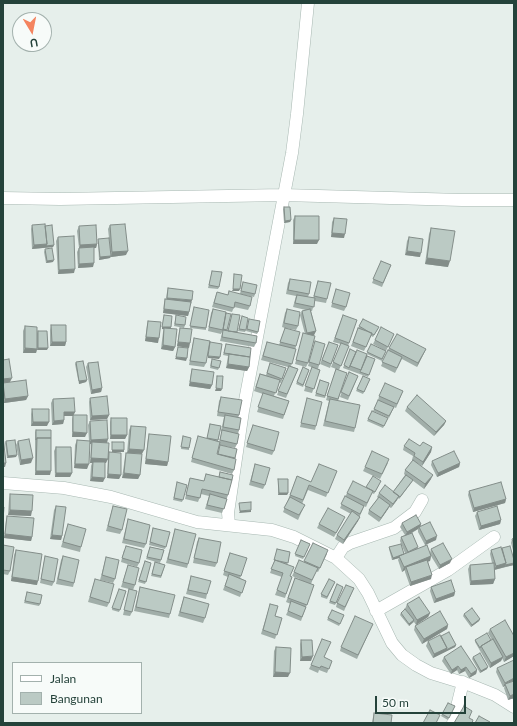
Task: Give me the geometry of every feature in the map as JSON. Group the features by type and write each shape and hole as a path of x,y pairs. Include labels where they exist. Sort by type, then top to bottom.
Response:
{"street":[{"path":"229,524 230,499 243,411 292,153 298,114 308,3"},
{"path":"3,198 60,199 283,195 514,200"},
{"path":"3,483 64,488 111,497 197,522 229,524 277,532 294,537 336,558 359,579 392,643 402,655 431,673 463,682 495,695 514,707"},
{"path":"336,558 343,548 350,543 394,528 415,512 422,500"},
{"path":"376,610 448,570 494,537"},
{"path":"453,723 463,682"}],"building":[{"path":"284,207 290,207 291,220 285,221"},
{"path":"295,216 319,216 319,240 294,240"},
{"path":"334,218 347,219 345,234 332,233"},
{"path":"45,224 47,244 34,245 32,225"},
{"path":"125,224 128,251 112,252 110,225"},
{"path":"52,225 54,245 46,246 45,226"},
{"path":"96,225 97,244 80,245 79,226"},
{"path":"431,228 455,231 450,261 427,258"},
{"path":"74,236 75,269 59,270 58,237"},
{"path":"409,237 423,239 421,253 407,251"},
{"path":"109,238 111,256 100,257 98,239"},
{"path":"94,247 94,263 79,264 79,248"},
{"path":"52,248 54,260 47,261 45,249"},
{"path":"381,261 391,265 383,283 373,279"},
{"path":"212,271 222,272 219,287 209,285"},
{"path":"234,274 242,275 240,289 233,289"},
{"path":"290,279 311,282 309,294 288,290"},
{"path":"318,281 331,283 327,299 314,296"},
{"path":"243,282 257,285 255,294 241,291"},
{"path":"168,288 193,291 192,300 167,298"},
{"path":"336,289 350,293 346,307 332,303"},
{"path":"229,291 252,297 250,306 235,302 234,308 214,303 217,292 228,295"},
{"path":"297,295 315,298 314,307 295,303"},
{"path":"165,299 191,302 189,312 164,309"},
{"path":"194,307 209,310 206,328 190,326"},
{"path":"213,309 226,312 223,330 209,327"},
{"path":"287,309 300,312 298,326 284,323"},
{"path":"310,309 316,331 307,333 302,311"},
{"path":"226,313 231,314 227,330 223,329"},
{"path":"232,314 240,315 237,332 228,331"},
{"path":"164,315 172,316 171,327 162,327"},
{"path":"176,315 186,317 185,325 175,324"},
{"path":"343,315 357,320 349,343 335,338"},
{"path":"242,316 248,318 246,330 239,329"},
{"path":"249,319 260,321 258,332 247,329"},
{"path":"363,319 379,327 374,335 359,326"},
{"path":"148,321 161,322 159,338 146,337"},
{"path":"51,325 66,325 66,342 52,342"},
{"path":"25,326 37,327 37,349 25,348"},
{"path":"381,327 394,334 388,347 375,340"},
{"path":"164,328 177,329 175,347 163,345"},
{"path":"180,328 192,329 190,343 178,342"},
{"path":"285,328 300,332 296,346 280,342"},
{"path":"358,328 372,333 366,347 353,342"},
{"path":"223,330 257,336 256,343 222,337"},
{"path":"38,331 47,331 48,348 38,348"},
{"path":"303,333 315,336 308,363 296,360"},
{"path":"397,334 426,349 418,363 389,348"},
{"path":"194,338 210,341 206,363 190,361"},
{"path":"315,341 325,344 319,365 309,362"},
{"path":"210,342 222,344 220,357 208,356"},
{"path":"267,342 296,349 292,364 263,356"},
{"path":"329,342 338,345 331,364 322,360"},
{"path":"341,343 349,346 341,366 333,362"},
{"path":"226,344 251,348 250,357 224,353"},
{"path":"371,344 386,351 382,359 367,352"},
{"path":"178,347 188,348 187,358 176,357"},
{"path":"350,349 356,352 349,368 344,365"},
{"path":"357,350 367,354 361,370 350,366"},
{"path":"388,350 402,357 397,368 382,362"},
{"path":"229,354 250,357 249,367 228,364"},
{"path":"367,356 375,359 369,375 360,372"},
{"path":"9,359 12,378 3,379 3,360"},
{"path":"212,359 221,361 219,368 211,366"},
{"path":"83,361 87,380 79,381 76,362"},
{"path":"98,362 102,388 92,390 88,363"},
{"path":"270,363 286,368 282,379 267,373"},
{"path":"289,366 298,369 287,394 278,391"},
{"path":"303,367 309,370 303,385 297,382"},
{"path":"312,367 320,370 314,389 305,386"},
{"path":"192,369 214,372 212,385 190,382"},
{"path":"336,369 347,373 338,399 327,396"},
{"path":"349,372 358,376 349,396 341,392"},
{"path":"260,374 280,380 276,393 256,387"},
{"path":"217,376 223,376 222,389 216,388"},
{"path":"363,376 370,379 364,392 357,389"},
{"path":"26,380 28,396 5,399 3,383"},
{"path":"320,380 329,383 325,396 316,393"},
{"path":"385,383 403,391 397,404 379,396"},
{"path":"263,393 289,401 284,415 258,407"},
{"path":"417,395 446,421 436,432 407,407"},
{"path":"107,396 109,415 92,416 90,398"},
{"path":"221,397 242,400 239,415 218,412"},
{"path":"74,398 75,412 64,412 64,420 54,421 53,399"},
{"path":"307,398 322,402 316,426 301,423"},
{"path":"330,399 360,405 355,428 325,421"},
{"path":"378,400 394,407 389,416 374,409"},
{"path":"32,409 49,409 49,422 33,422"},
{"path":"372,411 388,418 384,426 368,419"},
{"path":"73,415 87,415 87,433 73,432"},
{"path":"225,415 241,418 239,430 223,427"},
{"path":"111,418 127,418 127,435 111,435"},
{"path":"107,420 108,439 91,440 90,421"},
{"path":"210,424 221,426 218,440 207,438"},
{"path":"253,425 279,432 274,451 247,443"},
{"path":"131,426 146,427 144,450 129,449"},
{"path":"36,430 51,430 51,438 37,438 36,440"},
{"path":"222,430 239,434 237,444 220,440"},
{"path":"149,434 171,436 168,462 146,459"},
{"path":"3,436 6,463 3,463"},
{"path":"183,436 191,438 189,448 181,447"},
{"path":"198,436 220,442 217,454 236,459 234,470 192,458"},
{"path":"37,438 51,438 51,471 36,471"},
{"path":"29,439 33,458 21,460 18,441"},
{"path":"409,439 420,446 423,442 432,447 423,462 414,456 415,453 404,446"},
{"path":"15,440 17,455 8,456 6,441"},
{"path":"77,440 90,441 89,464 75,464"},
{"path":"92,442 109,443 108,459 91,458"},
{"path":"112,442 124,442 124,450 112,450"},
{"path":"220,445 237,449 235,458 218,454"},
{"path":"56,447 71,447 72,473 56,473"},
{"path":"372,451 389,459 382,474 365,467"},
{"path":"454,451 460,463 438,473 432,461"},
{"path":"109,452 121,453 121,475 108,474"},
{"path":"126,453 142,454 140,475 124,473"},
{"path":"413,460 433,475 425,484 405,470"},
{"path":"93,462 105,462 105,478 92,477"},
{"path":"255,464 270,468 265,485 251,481"},
{"path":"319,464 337,471 328,493 309,485 303,500 290,495 297,476 311,482"},
{"path":"220,472 233,475 232,480 219,477"},
{"path":"206,474 232,480 228,495 202,489 200,498 186,495 190,478 204,481"},
{"path":"406,475 413,480 400,497 393,492"},
{"path":"373,476 381,481 375,492 366,487"},
{"path":"278,479 288,479 288,493 279,493"},
{"path":"353,481 373,491 367,503 347,493"},
{"path":"177,482 187,485 183,500 174,498"},
{"path":"501,482 506,499 474,508 469,491"},
{"path":"385,485 399,496 393,504 379,493"},
{"path":"10,494 33,495 32,511 10,510"},
{"path":"210,494 227,499 224,509 207,505"},
{"path":"345,496 364,506 360,514 341,504"},
{"path":"290,497 305,505 299,515 284,508"},
{"path":"379,497 390,505 381,518 369,510"},
{"path":"251,502 251,510 240,511 239,503"},
{"path":"56,506 66,507 62,536 52,535"},
{"path":"113,506 127,509 122,530 108,526"},
{"path":"497,506 501,520 481,526 477,512"},
{"path":"328,508 345,517 336,533 319,524"},
{"path":"352,511 360,517 344,540 337,535"},
{"path":"416,515 421,524 407,532 402,523"},
{"path":"7,516 34,518 32,537 5,534"},
{"path":"128,519 150,525 146,544 124,539"},
{"path":"430,522 437,536 426,541 419,527"},
{"path":"68,524 86,529 81,547 63,542"},
{"path":"153,528 170,532 166,547 150,542"},
{"path":"175,529 196,534 188,564 168,559"},
{"path":"412,533 418,547 408,552 401,537"},
{"path":"199,538 221,542 217,563 194,558"},
{"path":"301,540 310,544 304,557 295,554"},
{"path":"313,543 328,550 320,568 304,561"},
{"path":"443,543 452,559 440,565 431,549"},
{"path":"401,544 404,554 393,558 389,547"},
{"path":"3,545 14,547 10,571 3,570"},
{"path":"427,545 431,556 404,567 399,556"},
{"path":"126,546 142,550 139,563 122,558"},
{"path":"510,546 514,563 505,565 506,563 502,548"},
{"path":"150,547 164,550 161,560 147,557"},
{"path":"501,547 506,563 496,566 491,550"},
{"path":"277,549 290,552 288,563 274,560"},
{"path":"16,550 42,554 38,581 12,577"},
{"path":"230,553 247,558 241,576 224,571"},
{"path":"45,556 58,559 54,582 41,579"},
{"path":"63,556 79,560 74,583 58,579"},
{"path":"106,557 119,560 115,579 102,575"},
{"path":"275,560 294,567 290,576 292,577 286,594 277,590 283,573 271,569"},
{"path":"299,560 318,568 312,580 294,572"},
{"path":"427,560 432,575 411,582 406,567"},
{"path":"145,561 151,563 146,582 139,580"},
{"path":"155,562 165,565 161,576 152,574"},
{"path":"494,563 495,579 471,581 470,565"},
{"path":"128,565 139,568 135,585 123,582"},
{"path":"229,574 246,581 242,593 225,586"},
{"path":"191,576 211,581 207,594 188,590"},
{"path":"295,578 314,585 307,605 288,598"},
{"path":"95,579 114,584 109,603 90,597"},
{"path":"329,579 335,582 327,597 321,594"},
{"path":"451,580 455,592 436,599 431,587"},
{"path":"337,584 343,587 336,603 330,601"},
{"path":"346,585 354,588 345,607 337,603"},
{"path":"140,587 175,595 170,614 136,607"},
{"path":"119,589 126,591 120,610 112,608"},
{"path":"129,589 137,591 132,612 124,610"},
{"path":"27,592 42,595 40,604 25,601"},
{"path":"184,597 209,604 205,618 180,612"},
{"path":"419,597 430,613 417,620 407,604"},
{"path":"291,601 306,607 302,617 288,611"},
{"path":"270,604 278,606 275,616 282,618 277,635 263,630"},
{"path":"472,608 480,619 472,625 464,614"},
{"path":"405,609 414,620 409,624 401,613"},
{"path":"332,610 344,615 340,624 328,618"},
{"path":"440,611 448,625 424,639 415,626"},
{"path":"355,616 373,624 358,655 341,647"},
{"path":"505,620 514,636 514,653 506,657 490,629"},
{"path":"449,632 456,645 446,650 447,648 441,636"},
{"path":"487,633 491,640 480,648 475,640"},
{"path":"440,635 447,648 434,654 428,641"},
{"path":"322,639 331,642 324,657 332,661 329,669 311,665"},
{"path":"493,639 503,657 491,663 481,646"},
{"path":"301,640 312,640 313,656 302,657"},
{"path":"461,646 477,670 471,674 466,667 461,670 458,666 452,670 444,657"},
{"path":"276,647 291,648 290,673 275,672"},
{"path":"480,653 488,667 481,671 473,657"},
{"path":"514,660 514,678 505,683 497,668"},
{"path":"514,681 514,694 510,696 505,684"},
{"path":"448,703 455,706 449,718 442,714"},
{"path":"464,706 472,711 469,718 473,720 472,723 454,723"},
{"path":"430,710 440,715 436,723 423,723"},
{"path":"374,713 392,715 391,723 373,723"},
{"path":"479,716 490,722 490,723 475,723"}]}
